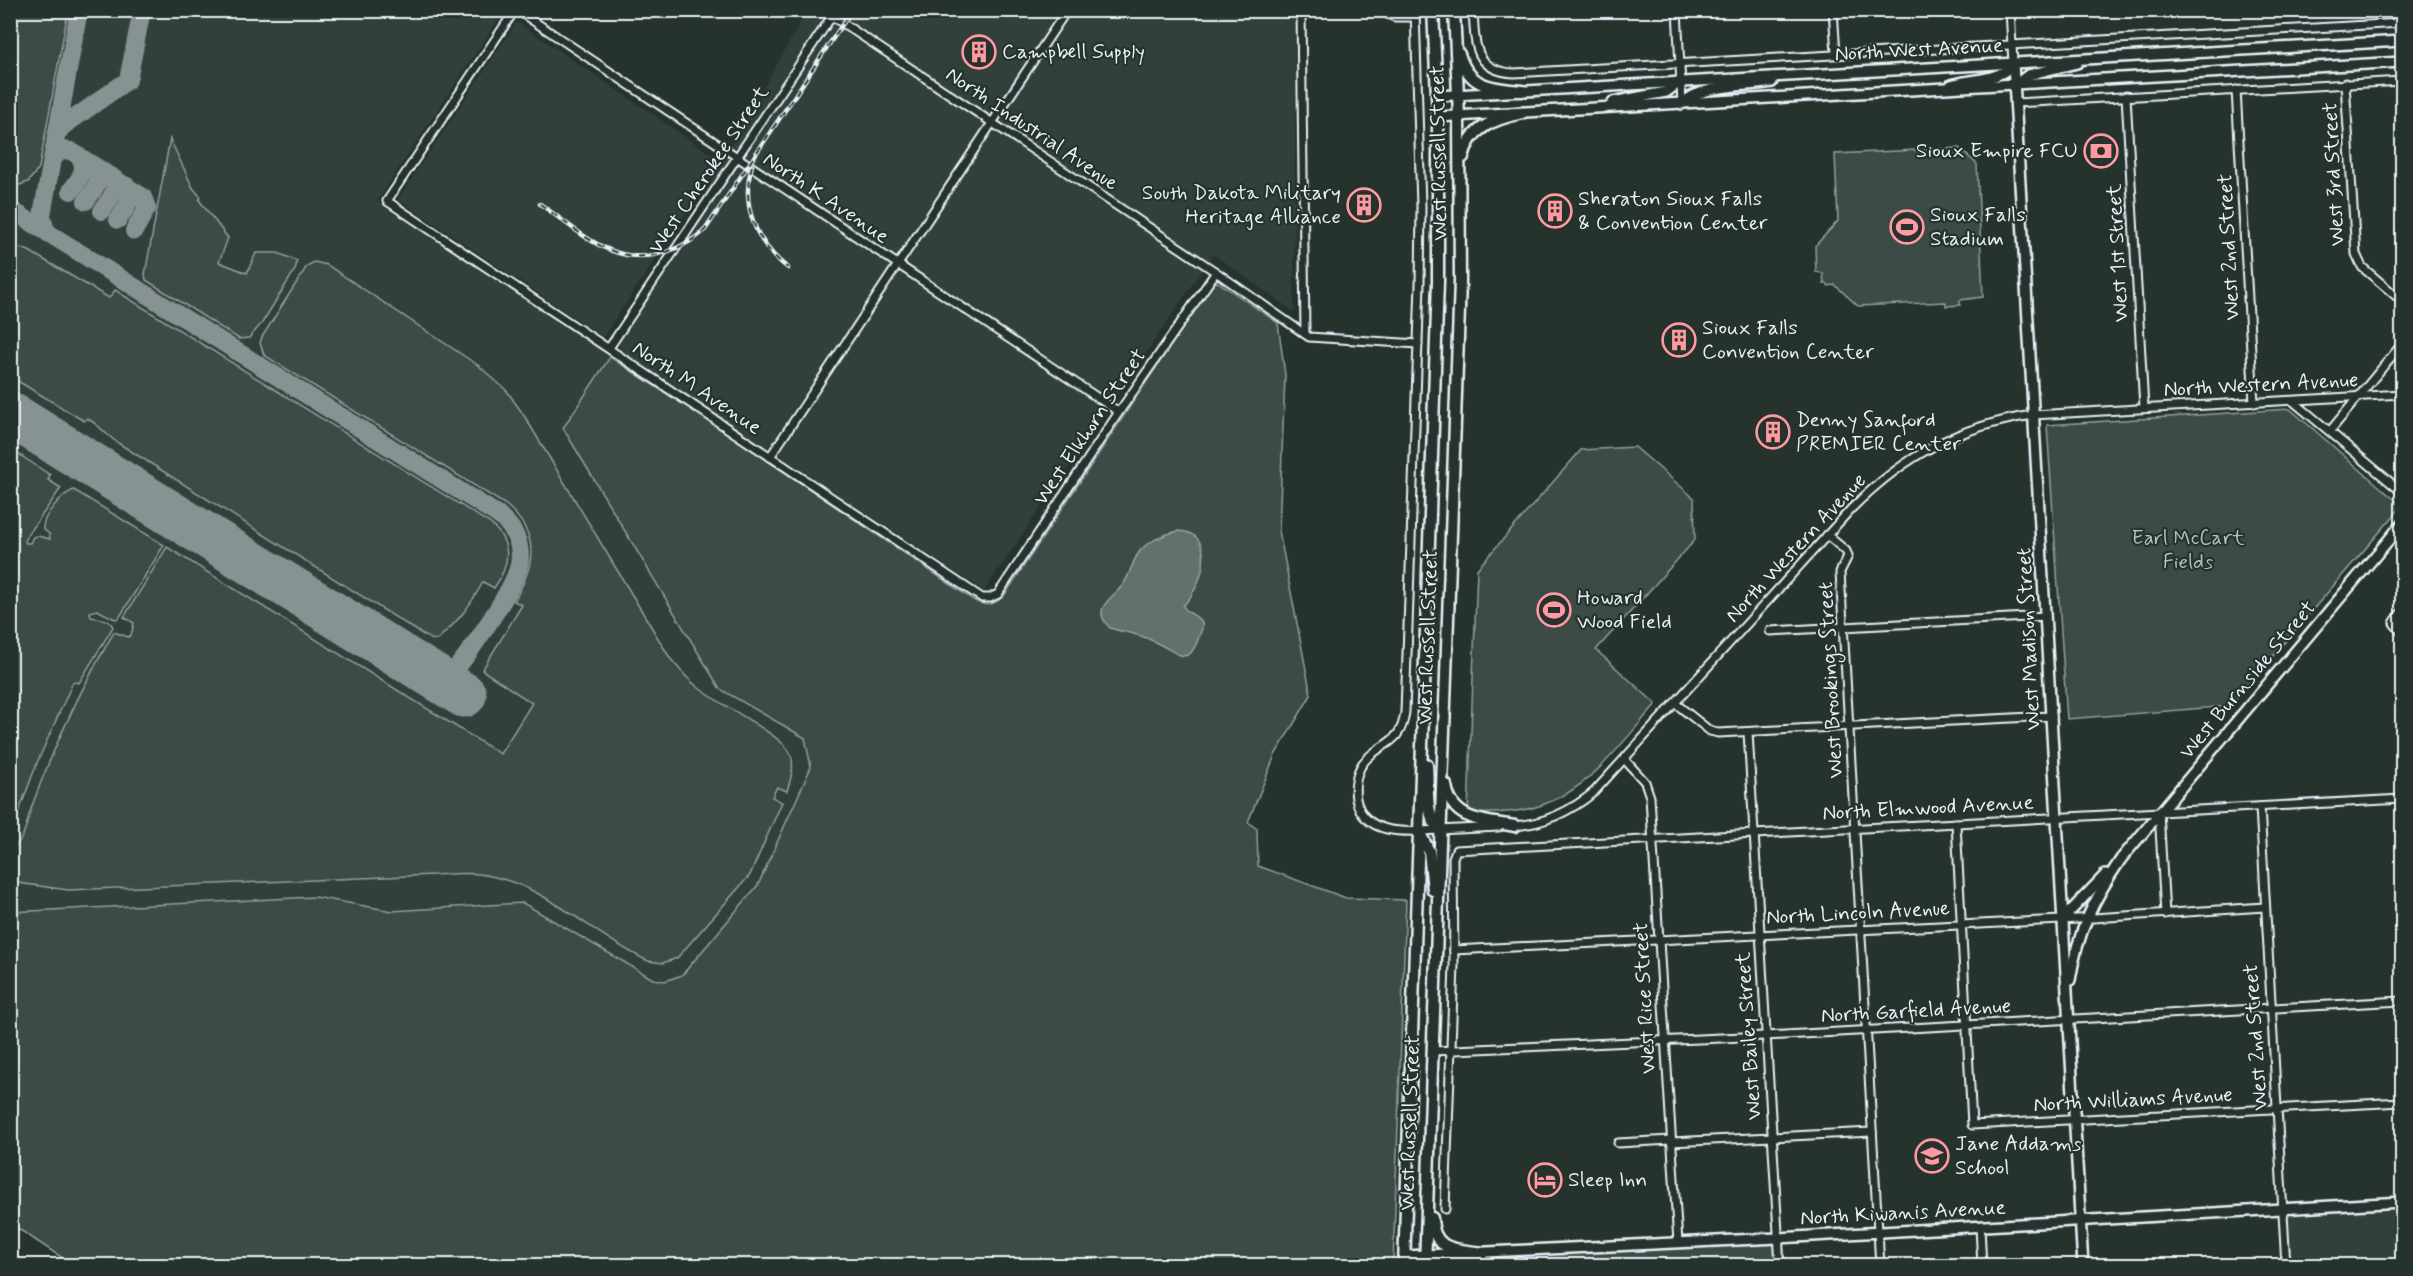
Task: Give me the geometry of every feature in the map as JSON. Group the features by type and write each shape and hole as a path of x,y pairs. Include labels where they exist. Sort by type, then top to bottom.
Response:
{"highway":[{"name":"West Russell Street","path":"1404,1261 1438,282 1438,117 1433,10"},
{"name":"West Russell Street","path":"1425,1261 1460,281 1459,116 1454,11"},
{"path":"1454,11 1459,54 1466,71 1480,84 1487,87 1522,91"},
{"path":"1460,175 1466,147 1474,134 1492,121 1522,112"},
{"path":"1423,717 1430,813 1434,824 1440,830"},
{"path":"1443,746 1447,791 1456,810 1471,818 1515,826"},
{"path":"1419,831 1429,851 1437,929"},
{"path":"1428,1175 1432,1224 1436,1238 1452,1249 1483,1253"},
{"path":"1445,1266 1483,1253"}],"main road":[{"name":"North West Avenue","path":"1437,96 2403,41"},
{"path":"2015,85 2028,75 2088,59"},
{"name":"North West Avenue","path":"1438,117 2403,62"},
{"path":"1937,90 1965,81 2001,74 2013,63"},
{"name":"West Madison Street","path":"2013,63 2083,1266"},
{"path":"1682,104 1691,95 1703,91 1798,75"},
{"path":"1599,108 1621,100 1666,92 1680,82"},
{"name":"West Burnside Street","path":"2062,920 2121,859 2402,526"},
{"name":"West Burnside Street","path":"2067,1003 2074,953 2085,918 2121,859"},
{"name":"North Kiwanis Avenue","path":"1404,1261 1425,1261 1483,1253 2403,1202"}],"street":[{"name":"North K Avenue","path":"516,10 1119,412"},
{"name":"North M Avenue","path":"516,10 387,201 982,598 990,598"},
{"name":"North Industrial Avenue","path":"823,10 834,14 1305,334 1315,338 1418,344"},
{"path":"770,457 1067,10"},
{"path":"1301,10 1305,334"},
{"path":"1377,10 1395,17 1415,14"},
{"name":"West Russell Street","path":"1473,10 1475,47 1486,64"},
{"path":"1677,10 1682,104"},
{"path":"1833,10 1836,54"},
{"name":"West Madison Street","path":"2010,10 2013,63"},
{"name":"West Cherokee Street","path":"609,348 834,14"},
{"name":"West Russell Street","path":"1415,14 1421,207 1404,722 1396,737 1362,764 1356,780 1356,789 1359,808 1372,823 1390,830 1419,831"},
{"name":"North West Avenue","path":"1486,64 1498,71 1514,73 2403,23"},
{"path":"2016,103 2403,81"},
{"name":"West 3rd Street","path":"2345,83 2355,246 2358,262 2403,301"},
{"name":"West 2nd Street","path":"2236,90 2254,403"},
{"name":"West 1st Street","path":"2126,96 2144,408"},
{"name":"West Elkhorn Street","path":"990,598 998,594 1119,412 1216,272"},
{"path":"2330,431 2403,344"},
{"name":"North Western Avenue","path":"1419,831 1515,826 1542,822 1575,807 1594,792 1625,760 1868,492 1913,457 1943,441 2001,421 2034,415 2403,394"},
{"path":"2293,400 2403,492"},
{"name":"West Brookings Street","path":"1827,536 1846,551 1848,556 1840,572 1880,1266"},
{"path":"2403,611 2394,623 2403,633"},
{"path":"1770,631 2046,616"},
{"path":"1676,703 1710,731 1718,733 2052,716"},
{"name":"West Bailey Street","path":"1748,732 1780,1266"},
{"name":"West Rice Street","path":"1625,760 1637,771 1648,788 1677,1243"},
{"name":"North Elmwood Avenue","path":"1456,850 2403,799"},
{"name":"West 2nd Street","path":"2260,807 2286,1266"},
{"path":"2159,812 2165,914"},
{"path":"1956,823 1967,1024"},
{"name":"West Russell Street","path":"1445,1209 1454,950 1453,858 1456,850"},
{"name":"North Lincoln Avenue","path":"1454,950 2062,920 2265,907"},
{"name":"North Garfield Avenue","path":"1432,1052 2403,1001"},
{"name":"North Williams Avenue","path":"1967,1024 1972,1125 2403,1102"},
{"path":"1618,1143 1872,1132"},
{"path":"1980,1227 1982,1266"}],"shaded area":[{"path":"10,11 504,11 377,201 610,357 563,428 720,689 805,738 811,767 758,885 683,975 665,981 653,979 523,903 392,911 315,897 11,912"},
{"path":"807,11 1296,11 1294,312 1213,254 984,591 620,350 619,344"},
{"path":"517,22 721,161 603,337 398,199"},
{"path":"1178,531 1189,533 1197,538 1202,546 1203,555 1201,575 1183,606 1203,625 1194,649 1184,656 1146,638 1110,628 1102,614 1105,604 1124,583 1141,550 1156,539"},
{"path":"2402,1208 2402,1265 2290,1265 2288,1215"}],"green space":[{"path":"11,10 68,11 39,168 28,182 11,188"},
{"path":"170,139 193,188 201,197 199,200 228,238 219,262 247,273 256,253 278,253 297,261 295,270 262,323 249,338 239,339 146,280 145,274"},
{"name":"Sioux Falls Stadium","path":"1959,148 1977,164 1983,297 1960,300 1960,305 1946,306 1946,302 1858,306 1835,285 1824,284 1823,273 1816,272 1815,246 1838,221 1835,154"},
{"path":"11,244 29,251 109,298 115,290 491,524 503,539 507,555 503,571 494,588 483,582 458,620 437,640 430,639 118,443 87,418 84,421 11,377"},
{"path":"314,262 327,265 479,366 507,391 525,417 670,658 695,685 762,728 784,744 789,751 792,766 787,791 777,787 772,797 782,802 750,875 677,958 663,963 648,961 529,889 479,874 68,890 11,882 11,850 23,835 40,783 69,717 114,632 128,637 131,635 134,623 124,617 167,547 500,754 532,703 482,670 522,605 514,601 527,575 531,551 525,528 517,516 506,505 264,355 260,343 262,337 307,266"},
{"path":"1218,282 1278,323 1285,375 1279,531 1311,695 1275,755 1248,822 1257,829 1258,866 1346,898 1406,900 1393,1265 73,1265 11,1224 10,912 315,897 392,911 523,903 653,979 665,981 682,975 758,885 811,767 805,738 720,689 563,428 610,357 703,417 975,601 990,604 1004,596 1191,315 1213,283"},
{"name":"Earl McCart Fields","path":"2290,409 2402,506 2230,706 2067,719 2047,425"},
{"name":"Howard Wood Field","path":"1635,447 1694,498 1695,540 1596,650 1656,704 1591,776 1560,798 1524,810 1468,814 1477,569 1581,450"},
{"path":"11,449 50,475 48,480 61,488 28,535 26,543 30,543 33,537 38,536 50,539 49,534 43,529 46,518 59,501 74,490 164,545 119,618 115,619 97,610 90,612 91,617 101,618 113,627 79,683 73,682 37,763 19,811 10,813"},
{"path":"1778,1238 1780,1266 1448,1266 1483,1253"}],"taxiway":[{"path":"49,234 42,215 79,10"},
{"path":"56,135 62,127 128,80 142,10"},
{"path":"52,160 61,150 71,151 143,197 147,208 134,231"},
{"path":"71,191 83,170 79,156"},
{"path":"86,201 98,180 96,167"},
{"path":"102,211 114,190 115,185 111,176"},
{"path":"118,220 130,200 127,186"},
{"path":"10,209 495,513 507,523 518,542 520,557 516,575 501,604 453,672 442,676 431,676"}],"runway":[{"path":"10,414 464,695"}],"railway":[{"path":"540,204 585,237 616,252 632,256 650,256 684,245 705,230 852,10"},
{"path":"752,166 748,195 754,223 767,247 788,268"}],"place":[{"name":"Campbell Supply","path":"979,52"},
{"name":"Sioux Empire FCU","path":"2101,151"},
{"name":"South Dakota Military Heritage Alliance","path":"1364,205"},
{"name":"Sheraton Sioux Falls & Convention Center","path":"1555,211"},
{"name":"Sioux Falls Stadium","path":"1907,227"},
{"name":"Sioux Falls Convention Center","path":"1679,340"},
{"name":"Denny Sanford PREMIER Center","path":"1773,432"},
{"name":"Howard Wood Field","path":"1554,610"},
{"name":"Jane Addams School","path":"1932,1156"},
{"name":"Sleep Inn","path":"1545,1180"}]}
